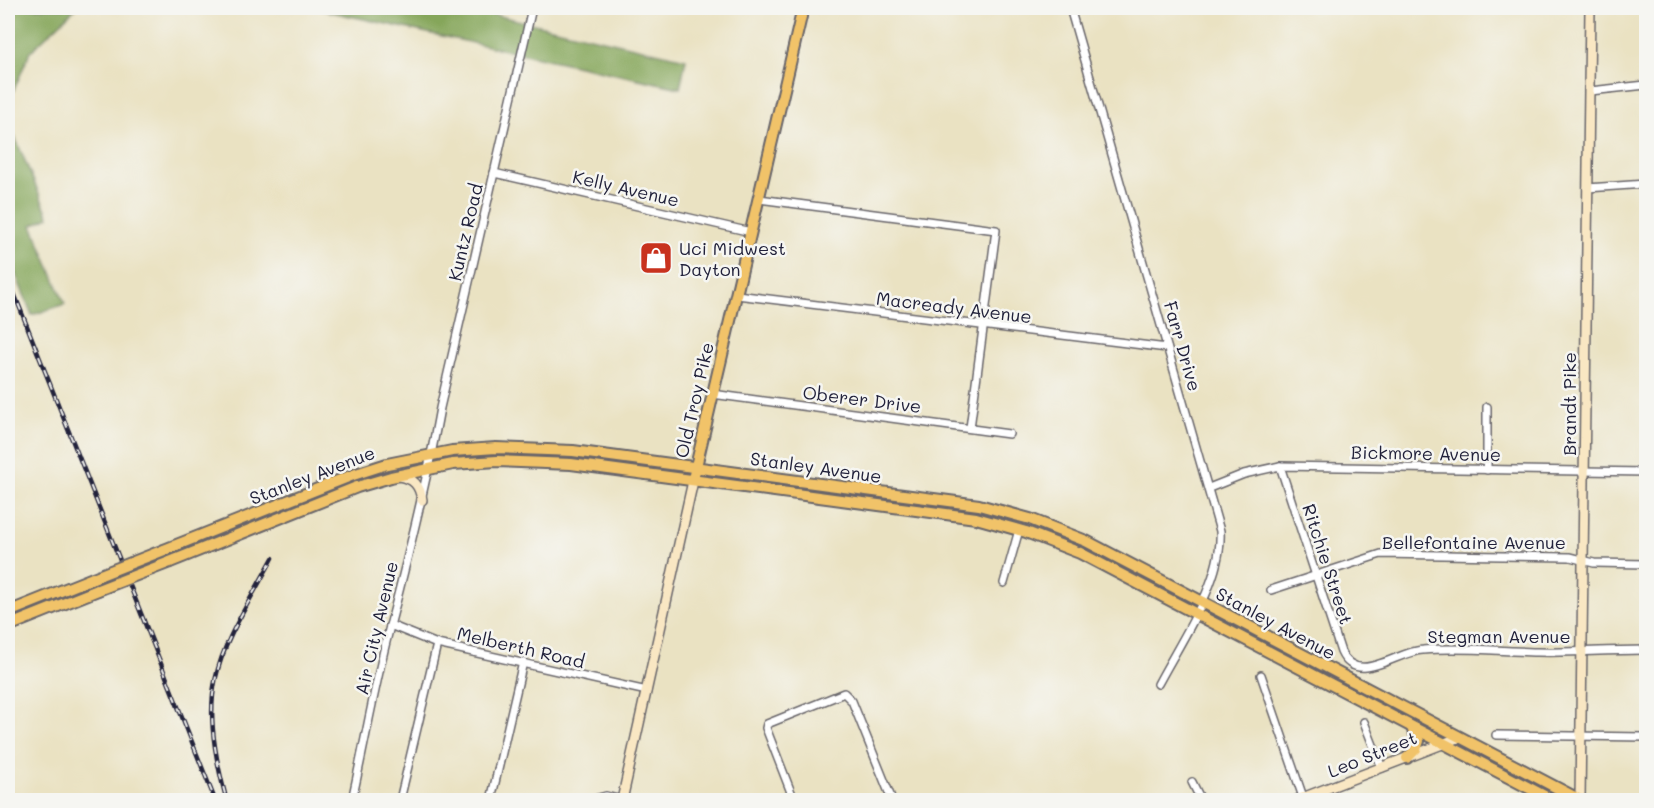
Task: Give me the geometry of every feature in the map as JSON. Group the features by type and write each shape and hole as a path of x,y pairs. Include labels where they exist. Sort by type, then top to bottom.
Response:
{"main road":[{"name":"Old Troy Pike","path":"622,800 695,468 803,8"},
{"name":"Brandt Pike","path":"1580,801 1590,8"},
{"name":"Stanley Avenue","path":"8,626 357,487 429,462 496,448 573,451 930,498 989,508 1030,519 1086,541 1580,801"},
{"name":"Stanley Avenue","path":"8,612 352,475 417,456 429,462 497,461 559,464 948,514 1019,530 1080,553 1552,801"},
{"path":"391,477 409,478 415,482 422,500"},
{"path":"1407,758 1419,741 1412,728"},
{"name":"Leo Street","path":"1301,800 1458,738"}],"street":[{"name":"Kuntz Road","path":"429,462 532,8"},
{"name":"Farr Drive","path":"1070,8 1220,531 1220,554 1214,577 1158,684"},
{"path":"1590,91 1647,85"},
{"name":"Kelly Avenue","path":"494,173 751,232"},
{"path":"1587,188 1647,184"},
{"path":"759,199 996,230 970,428"},
{"name":"Macready Avenue","path":"736,295 1167,348"},
{"name":"Oberer Drive","path":"712,394 1009,434"},
{"path":"1486,407 1487,470"},
{"name":"Air City Avenue","path":"352,801 390,625 422,500 429,462"},
{"name":"Bickmore Avenue","path":"1209,488 1244,474 1280,466 1647,472"},
{"name":"Ritchie Street","path":"1280,466 1341,652 1346,660 1355,667"},
{"path":"1004,583 1019,530"},
{"name":"Bellefontaine Avenue","path":"1271,590 1308,576 1317,576 1382,555 1584,559 1594,563 1647,564"},
{"name":"Melberth Road","path":"390,625 437,644 647,691"},
{"path":"400,801 437,644"},
{"name":"Stegman Avenue","path":"1355,667 1369,667 1422,650 1647,650"},
{"path":"490,801 523,662"},
{"path":"1261,675 1301,800"},
{"path":"794,801 766,728 771,721 840,693 848,695 852,701 892,801"},
{"path":"1364,722 1382,768"},
{"path":"1496,735 1647,737"},
{"path":"1192,782 1201,801"},
{"path":"591,801 606,796 622,800"}],"green space":[{"path":"8,8 76,8 30,52 8,104"},
{"path":"313,8 465,8 686,59 680,88"},
{"path":"8,121 49,217 32,225 65,304 32,315 8,255"}],"railway":[{"path":"8,278 215,800"},
{"path":"225,794 216,755 212,723 213,695 218,669 239,619 273,558"}],"place":[{"name":"Uci Midwest Dayton","path":"656,258"}]}
